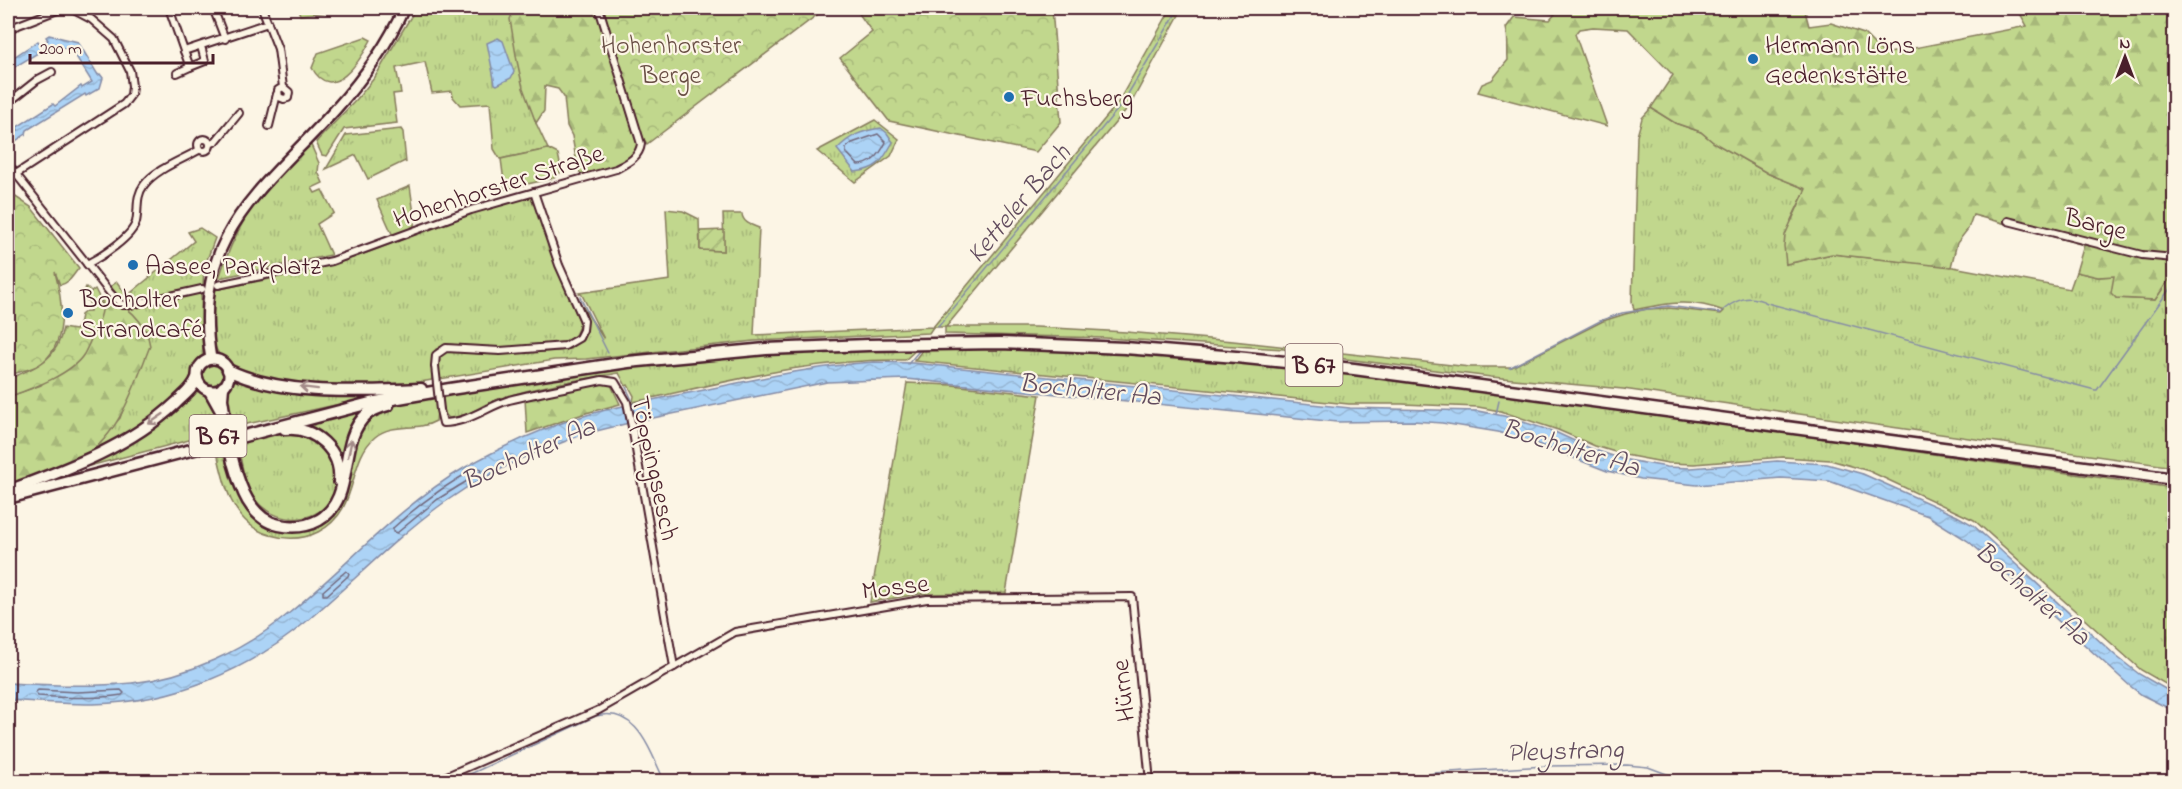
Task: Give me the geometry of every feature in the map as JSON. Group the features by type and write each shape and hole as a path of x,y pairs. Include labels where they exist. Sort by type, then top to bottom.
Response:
{"highway":[{"name":"B 67","path":"8,491 177,446 370,399 505,374 597,361 765,344 865,340 1000,339 1125,343 1237,351 1353,364 2175,473"},
{"name":"B 67","path":"8,498 370,403 450,389 628,362 766,349 1000,343 1125,348 1354,369 2175,478"},
{"name":"B 67","path":"228,370 264,382 324,390 353,392 430,388"},
{"name":"B 67","path":"8,491 70,468 114,447 165,413 193,387 197,378"},
{"name":"B 67","path":"223,387 223,413 244,494 261,517 274,524 300,527 312,524 332,508 338,497 352,438 367,414 388,405 450,389"},
{"name":"B 67","path":"210,391 223,413"},
{"name":"B 67","path":"235,461 247,492 272,519 295,523 309,520 321,514 332,502 338,488 339,474 334,454 326,443 316,436 303,430 290,429 237,437"}],"main road":[{"path":"211,359 207,303 214,267 230,228 256,191 336,109 369,66 404,8"},
{"path":"211,359 220,360 228,370 228,380 223,387 210,391 202,387 197,378 201,363 211,359"}],"street":[{"path":"170,8 190,67"},
{"path":"213,8 225,39"},
{"path":"262,8 278,49 278,60 283,72 283,87 278,93 269,126"},
{"name":"Hohenhorster Straße","path":"218,285 332,261 471,210 616,169 639,153 641,144 599,8"},
{"path":"8,28 60,9 77,10 110,35 118,45 130,71 132,87 131,95 124,104 16,174"},
{"path":"184,51 268,23"},
{"path":"177,73 206,61 201,46"},
{"path":"8,103 37,80 52,72"},
{"path":"278,93 282,99 288,98 290,92 283,87"},
{"path":"87,264 96,260 131,231 135,222 139,196 148,181 199,150 200,140 206,140 210,144 216,141 239,113"},
{"path":"8,164 110,294 122,305 130,306 202,289"},
{"name":"Töppingsesch","path":"534,192 559,265 584,321 583,330 579,338 565,346 500,351 446,348 436,355 435,366 442,423 470,418 509,400 609,380 615,382 627,402 674,667"},
{"name":"Barge","path":"2008,221 2142,255 2175,258"},
{"name":"Mosse","path":"674,667 735,632 927,600 1132,597"},
{"name":"Hürne","path":"1132,597 1150,782"},
{"path":"433,782 599,710 674,667"}],"green space":[{"path":"365,8 300,15 298,9"},
{"path":"416,8 515,8 514,13 536,123 548,149 500,159 494,149 490,103 460,105 453,97 452,91 432,93 425,62 396,68 401,93 393,94 397,123 344,129 327,156 322,155 316,142 375,77"},
{"path":"515,8 597,8 630,122 638,137 637,148 626,161 618,166 583,176 578,170 572,136 567,126 564,97 558,89 545,86 544,111 536,123 523,88 517,61 510,19"},
{"name":"Hohenhorster Berge","path":"602,8 826,8 647,144 640,133"},
{"path":"855,8 1052,8 1061,122 1036,152 889,121 840,58 872,32"},
{"path":"1514,8 1810,8 1805,11 1809,26 1831,23 1864,34 1884,54 2027,26 2017,8 2174,8 2174,272 2155,300 2116,298 2111,293 2114,276 2098,277 2076,272 2084,245 1973,215 1968,229 1957,243 1951,267 1832,254 1786,264 1785,235 1806,189 1769,174 1713,142 1701,132 1675,123 1651,108 1673,75 1628,29 1593,27 1579,29 1575,34 1607,126 1478,92 1482,84 1492,80 1508,60 1506,28 1514,17 1550,20 1555,14"},
{"path":"1168,14 1179,15 1130,105 946,327 1036,327 1126,332 1233,341 1470,367 1512,367 1603,321 1625,314 1647,309 1669,308 1721,314 1724,311 1690,303 1634,310 1632,301 1637,136 1642,118 1651,108 1675,123 1701,132 1713,142 1769,174 1806,189 1791,220 1786,264 1832,254 1948,266 2070,289 2076,272 2098,277 2114,276 2116,298 2155,300 2174,272 2174,467 1623,389 1491,377 1297,353 1284,349 1105,338 945,334 945,327 933,327 1117,104"},
{"path":"365,37 371,40 360,58 353,68 337,80 328,82 320,78 312,68 318,53"},
{"path":"875,120 899,139 891,156 855,182 817,151"},
{"path":"401,129 406,163 405,161 368,179 356,155 326,169 346,135"},
{"path":"311,145 319,163 318,172 323,183 312,188 315,193 322,190 334,213 317,224 331,255 219,278 235,236 254,204 279,175"},
{"path":"548,149 558,154 560,173 554,178 505,189 501,159"},
{"path":"410,186 415,221 413,229 393,236 377,200"},
{"path":"8,192 31,207 79,268 69,281 60,285 55,272 60,297 61,322 59,335 49,356 35,367 8,376 8,308 15,283 8,266"},
{"path":"532,196 553,258 580,323 574,336 567,342 526,349 448,344 436,349 432,355 432,380 377,387 345,387 265,377 234,367 222,358 216,348 212,323 215,290 341,262 488,207"},
{"path":"666,209 683,211 699,219 700,250 724,251 723,214 742,214 746,222 759,228 754,335 933,327 929,333 754,341 586,359 554,360 440,379 437,361 440,353 448,350 521,353 570,349 580,340 586,328 586,320 577,298 604,339 579,293 670,280"},
{"path":"200,228 215,238 204,268 203,285 129,301 123,300 116,294 111,286 117,282 127,296 194,241 188,232"},
{"path":"724,230 724,251 700,250 700,231"},
{"path":"86,287 91,292 95,289 101,301 102,311 84,354 78,362 60,375 8,397 8,379 43,362 56,348 63,328 75,330 79,325 81,315 90,311 89,300 86,300 84,291"},
{"path":"201,293 203,355 192,381 155,415 87,454 120,418 149,334 128,309"},
{"path":"101,298 126,308 140,321 148,337 150,346 133,391 108,434 85,455 57,468 8,484 8,397 41,385 103,305"},
{"path":"942,346 1096,349 1221,359 1379,376 2174,488 2174,689 2141,670 1974,520 1869,471 1830,460 1783,457 1694,464 1668,463 1625,455 1500,411 1478,407 1349,404 914,361 924,348"},
{"path":"918,348 905,360 870,360 802,367 633,402 634,396 619,373 526,391 496,400 456,417 449,418 444,413 443,395 617,367 730,356"},
{"path":"213,362 222,365 225,374 222,383 213,386 204,383 201,374 204,365"},
{"path":"233,376 377,396 233,427 225,395"},
{"path":"606,383 611,385 620,404 527,433 525,399"},
{"path":"907,383 952,385 1040,395 1006,593 919,594 870,602"},
{"path":"195,392 206,393 215,405 220,432 74,470 164,418"},
{"path":"435,396 436,421 421,426 382,432 366,447 341,511 332,523 318,532 306,537 294,538 270,535 246,521 231,500 216,447 223,444 236,482 272,527 327,517 361,425 382,408"},
{"path":"363,407 370,410 343,470 336,454 288,427"},
{"path":"292,432 312,438 327,451 337,480 332,497 324,508 313,515 300,518 287,518 273,514 261,506 252,495 244,476 237,441"}],"water":[{"path":"49,35 78,42 98,75 100,74 103,78 100,88 86,96 85,94 27,130 26,134 8,146 8,134 18,130 17,127 53,104 55,106 81,86 82,88 92,82 72,50 55,46 47,50 46,48 8,71 8,61 38,41 40,44 48,40 46,37"},
{"path":"498,38 503,41 514,72 511,78 497,85 487,43"},
{"path":"881,128 893,142 889,149 879,163 869,169 855,172 837,149 857,134"},
{"name":"Bocholter Aa","path":"874,362 913,363 1350,408 1478,411 1504,416 1555,432 1592,449 1622,459 1667,467 1691,468 1777,461 1827,464 1863,474 1973,525 2116,656 2139,674 2174,694 2174,711 2142,695 2130,686 1968,541 1928,516 1829,481 1781,478 1697,485 1641,479 1607,471 1540,445 1498,432 1442,423 1337,422 906,379 827,382 584,434 520,459 469,486 442,504 390,546 307,621 260,655 235,669 181,690 123,702 83,704 8,700 8,683 85,685 153,680 194,668 234,650 288,614 395,519 440,484 464,468 539,431 630,404 789,373"}],"waterway":[{"name":"Ketteler Bach","path":"938,327 1122,104 1179,8"},
{"path":"1509,368 1602,320 1622,313 1668,306 1720,313 1736,301 1748,298 2097,390 2174,283"},
{"path":"580,297 608,353"},
{"path":"908,364 919,351"},
{"path":"626,387 632,400"},
{"name":"Bocholter Aa","path":"1496,414 1499,401"},
{"name":"Pleystrang","path":"453,782 596,716 610,714 622,717 632,724 647,745 665,782"},
{"name":"Pleystrang","path":"1406,782 1434,773 1546,766 1627,765 1648,767 1688,782"},
{"name":"Pleystrang","path":"2070,782 2082,778 2093,782"}],"place":[{"name":"Hermann Löns Gedenkstätte","path":"1753,59"},
{"name":"Fuchsberg","path":"1009,97"},
{"name":"Aasee, Parkplatz","path":"133,265"},
{"name":"Bocholter Strandcafé","path":"68,313"}]}
